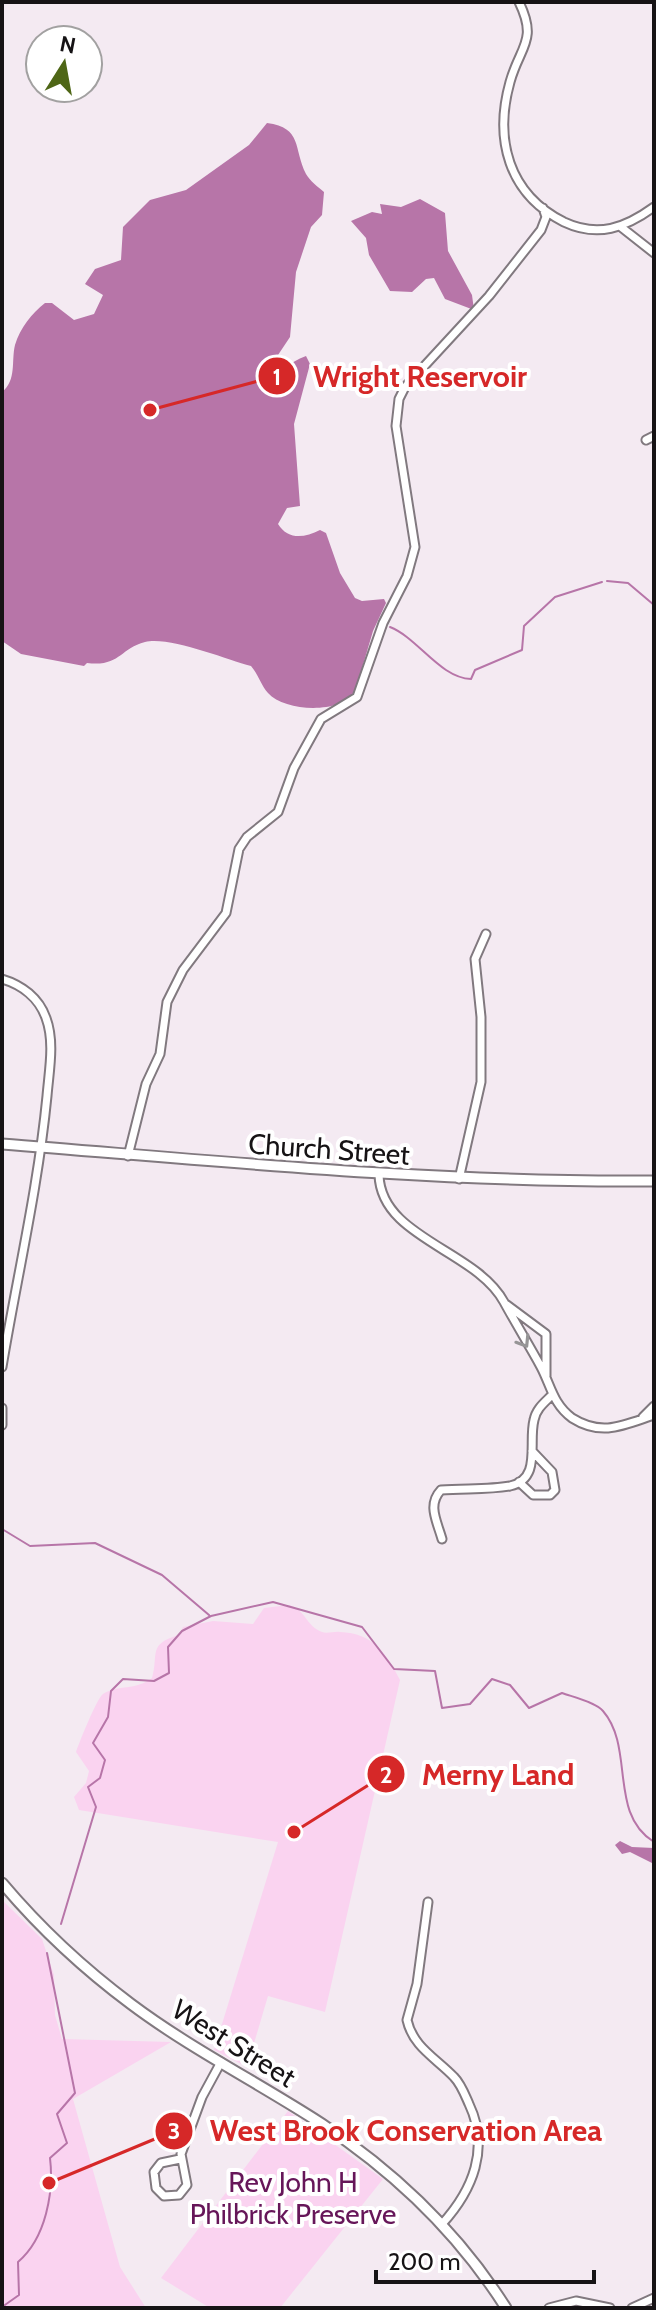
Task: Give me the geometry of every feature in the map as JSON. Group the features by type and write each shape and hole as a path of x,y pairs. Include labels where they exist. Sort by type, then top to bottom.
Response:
{"main road":[{"name":"Church Street","path":"2,1144 379,1175 654,1181"},
{"name":"West Street","path":"2,1883 41,1926 132,2004 358,2149 390,2174 442,2224 506,2308"}],"street":[{"path":"519,2 527,20 529,35 506,97 506,150 510,171 526,193 543,208 585,230 606,231 621,227 654,207"},
{"path":"128,1156 146,1084 160,1054 172,989 226,913 239,849 247,837 278,812 294,768 317,725 324,716 357,697 383,623 407,576 415,533 396,426 401,394 502,281 541,230 546,217 543,208"},
{"path":"621,227 654,253"},
{"path":"459,1179 481,1082 481,1017 475,959 486,934"},
{"path":"2,979 17,984 34,998 49,1027 51,1052 42,1147 2,1367"},
{"path":"379,1175 382,1195 393,1211 414,1230 485,1278 505,1304 546,1378 552,1395 565,1412 587,1426 616,1429 654,1415"},
{"path":"505,1304 530,1319 546,1334 546,1378"},
{"path":"442,1539 432,1506 441,1490 478,1489 519,1482 530,1469 537,1410 552,1395"},
{"path":"638,1421 654,1406"},
{"path":"2,1408 2,1425"},
{"path":"519,1482 533,1495 550,1495 555,1490 552,1472 532,1451"},
{"path":"428,1902 417,1984 407,2020 423,2050 458,2080 474,2114 480,2138 471,2183 442,2224"},
{"path":"180,2159 161,2163 154,2172 156,2188 164,2196 179,2195 187,2185 187,2174 180,2159 202,2097 221,2062"},
{"path":"632,2308 654,2298"},
{"path":"549,2308 576,2301 610,2308"}],"green space":[{"path":"289,1605 299,1610 312,1626 322,1632 352,1633 370,1641 384,1654 400,1680 325,2012 268,1996 247,2067 214,2050 278,1842 79,1810 74,1797 86,1783 89,1771 76,1752 100,1697 152,1678 158,1646 179,1635 183,1627 213,1621 253,1624 264,1608"},
{"path":"2,1900 42,1939 54,1975 55,2015 62,2039 171,2042 73,2099 120,2267 146,2308 2,2308"},
{"name":"Rev John H Philbrick Preserve","path":"288,2111 383,2179 280,2308 210,2308 161,2278"}],"shaded area":[{"path":"267,123 292,134 306,174 324,192 322,215 311,227 296,272 290,337 262,379 306,356 310,364 294,424 300,506 287,508 278,524 291,535 308,535 320,530 326,533 340,573 355,598 362,601 384,599 386,603 373,631 355,692 348,699 326,707 287,704 268,693 251,666 168,642 145,642 113,660 84,666 21,654 2,641 2,392 12,376 15,345 20,333 31,316 45,303 52,303 74,320 94,314 103,295 85,284 95,269 121,260 123,227 150,200 186,190 249,145"},
{"path":"420,199 445,213 448,251 472,295 474,310 445,299 434,278 426,279 412,292 390,291 369,255 366,238 351,221 372,212 382,214 380,204 401,207"},
{"path":"620,1841 632,1847 654,1848 654,1864 630,1852 622,1854 615,1845"}],"waterway":[{"path":"607,581 628,583 654,605"},
{"path":"390,627 449,672 471,679 475,670 522,650 524,626 555,597 602,582"},
{"path":"2,1529 30,1546 95,1543 162,1575 209,1615"},
{"path":"61,1924 96,1807 88,1787 100,1778 105,1760 93,1743 108,1717 111,1691 123,1679 154,1681 169,1673 168,1647 182,1631 211,1616 273,1602 362,1627 394,1669 435,1671 442,1708 470,1704 492,1679 510,1685 529,1708 562,1693 599,1708 612,1726 618,1743 631,1815 640,1830 654,1842"},
{"path":"2,2307 19,2295 18,2262 28,2252 46,2214 51,2185 50,2158 67,2143 57,2114 75,2093 47,1953"}],"place":[{"name":"Wright Reservoir","path":"150,410"},
{"name":"Merny Land","path":"294,1832"},
{"name":"West Brook Conservation Area","path":"49,2183"}]}
